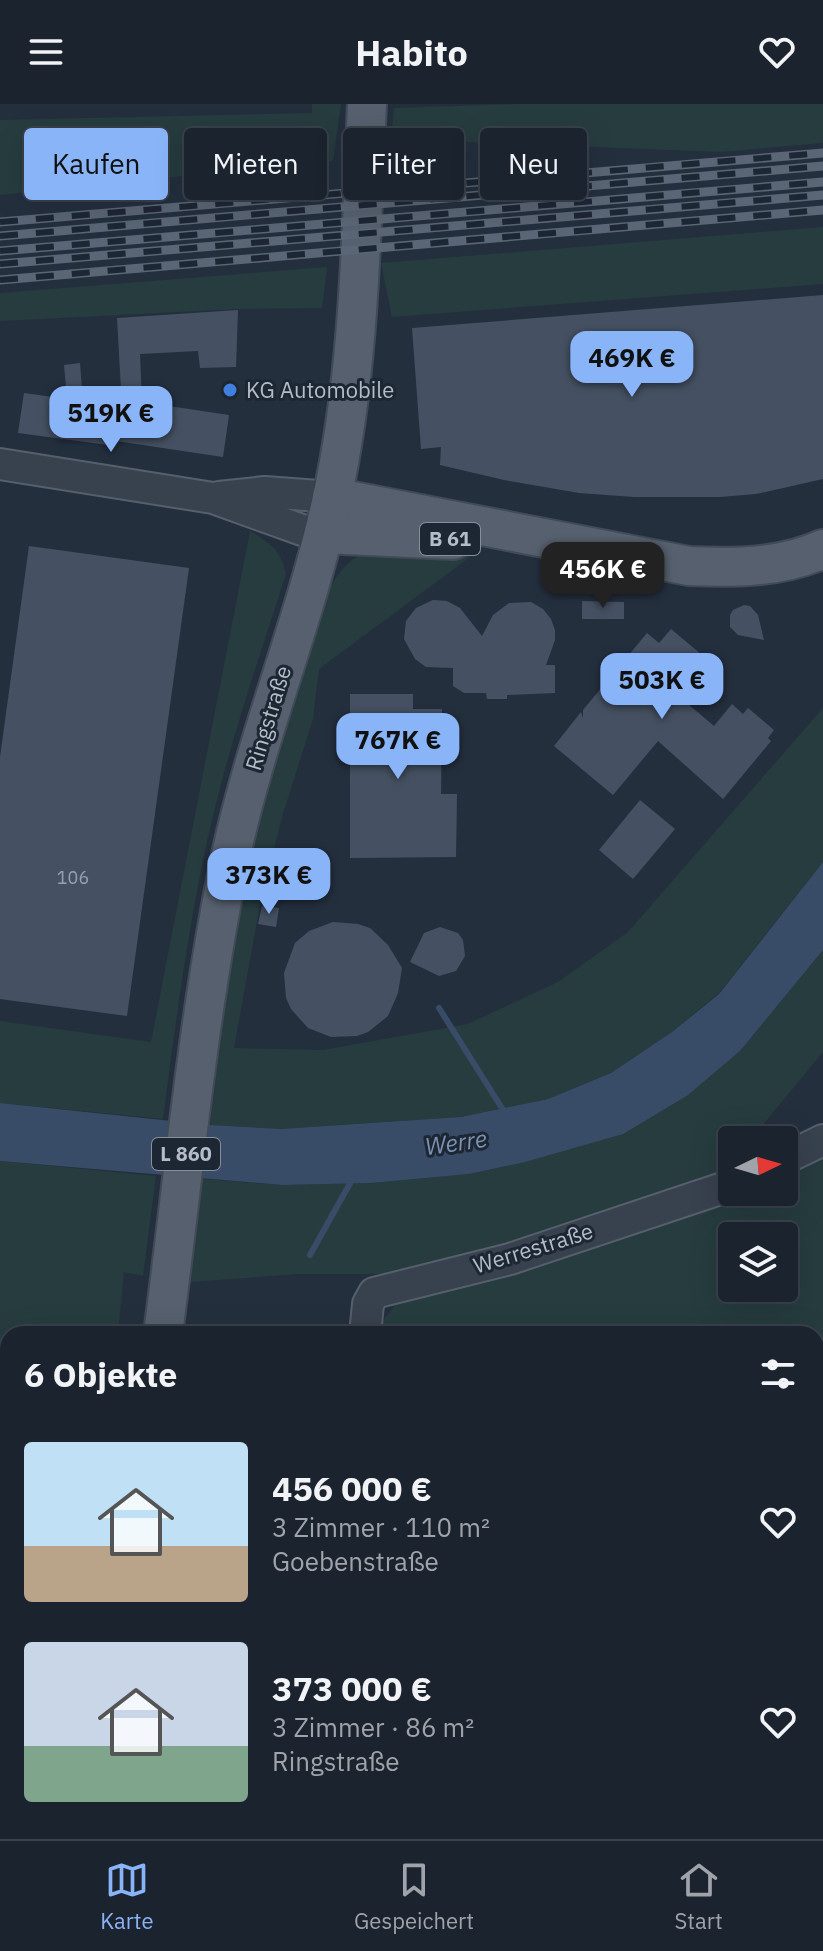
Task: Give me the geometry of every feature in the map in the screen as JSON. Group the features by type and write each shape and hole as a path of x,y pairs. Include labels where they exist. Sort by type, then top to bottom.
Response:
{"main road":[{"name":"Ringstraße","path":"164,1326 213,946 250,778 324,534 345,426 356,324 367,104"},
{"name":"B 61","path":"332,497 689,566 729,567 785,562 823,549"},
{"name":"B 61","path":"324,534 575,546"}],"street":[{"path":"0,464 213,498 302,530 324,534"},
{"path":"213,498 265,492 332,497"},
{"path":"798,1152 823,1140"},
{"name":"Werrestraße","path":"366,1326 368,1304 374,1293 510,1259 718,1190"}],"green space":[{"path":"312,104 341,104 333,161 327,162 327,128 184,128 184,176 168,178 168,128 24,128 24,193 0,195 0,120 312,113"},
{"path":"516,104 823,104 823,143 720,152 587,147 587,128 480,128 480,143 464,142 464,128 392,128 394,108"},
{"path":"823,227 823,284 392,317 381,263"},
{"path":"327,267 322,308 0,321 0,293"},
{"path":"250,531 274,548 282,559 286,574 234,738 208,837 188,942 163,1119 0,1103 0,1021 151,1042"},
{"path":"418,548 458,549 470,557 319,669 313,719 282,817 260,905 234,1048 323,1050 468,1024 558,982 628,932 823,708 823,862 719,993 672,1032 611,1073 548,1099 461,1117 281,1129 210,1125 229,958 240,892 274,761 325,597 343,569 361,555"},
{"path":"823,950 823,1052 762,1126 718,1126 718,1180 418,1274 299,1274 189,1282 202,1179 282,1185 371,1183 469,1174 525,1162 688,1095 740,1051"},
{"path":"823,1147 823,1326 379,1326 394,1306 718,1205 798,1206 798,1158"},
{"path":"0,1161 156,1176 143,1276 124,1272 119,1326 0,1326"}],"water":[{"name":"Werre","path":"823,862 823,950 740,1051 688,1095 623,1134 525,1162 469,1174 371,1183 282,1185 0,1161 0,1103 210,1125 281,1129 461,1117 548,1099 611,1073 672,1032 719,994"}],"building":[{"path":"823,295 823,479 756,494 720,497 634,497 579,493 440,465 441,447 421,449 412,328"},
{"path":"238,310 236,367 200,368 198,351 140,354 142,402 229,415 223,457 109,440 108,445 18,433 24,393 67,399 64,365 80,363 83,402 122,407 117,318"},
{"path":"29,546 189,568 127,1016 0,999 0,757"},
{"path":"433,600 447,601 460,608 482,636 493,615 509,603 531,602 543,609 555,630 555,640 546,665 555,665 555,693 487,699 486,693 464,693 453,686 453,668 426,667 415,659 404,639 406,621 416,608"},
{"path":"582,601 624,602 624,619 582,619"},
{"path":"750,606 758,615 764,640 738,635 730,627 733,610"},
{"path":"671,629 714,665 702,679 706,682 688,704 714,726 732,704 743,714 748,708 774,730 768,738 771,741 723,799 658,741 613,795 554,746 581,712 583,718 583,710 647,633 659,643"},
{"path":"350,694 413,694 413,709 442,709 441,794 457,794 456,857 350,858"},
{"path":"640,800 675,829 633,879 599,850"},
{"path":"262,906 279,908 276,927 258,924"},
{"path":"333,922 370,928 388,945 402,968 398,993 388,1016 368,1032 357,1036 331,1037 308,1028 291,1009 286,998 284,973 295,943 309,931"},
{"path":"440,927 458,933 463,940 465,956 456,971 439,976 410,962 424,933"}],"waterway":[{"path":"439,1008 505,1113"},
{"path":"310,1255 353,1178"}],"railway":[{"path":"0,222 823,153"},
{"path":"0,236 823,166"},
{"path":"0,251 823,182"},
{"path":"0,264 823,195"},
{"path":"0,280 823,210"}],"place":[{"name":"KG Automobile","path":"230,390"}]}
